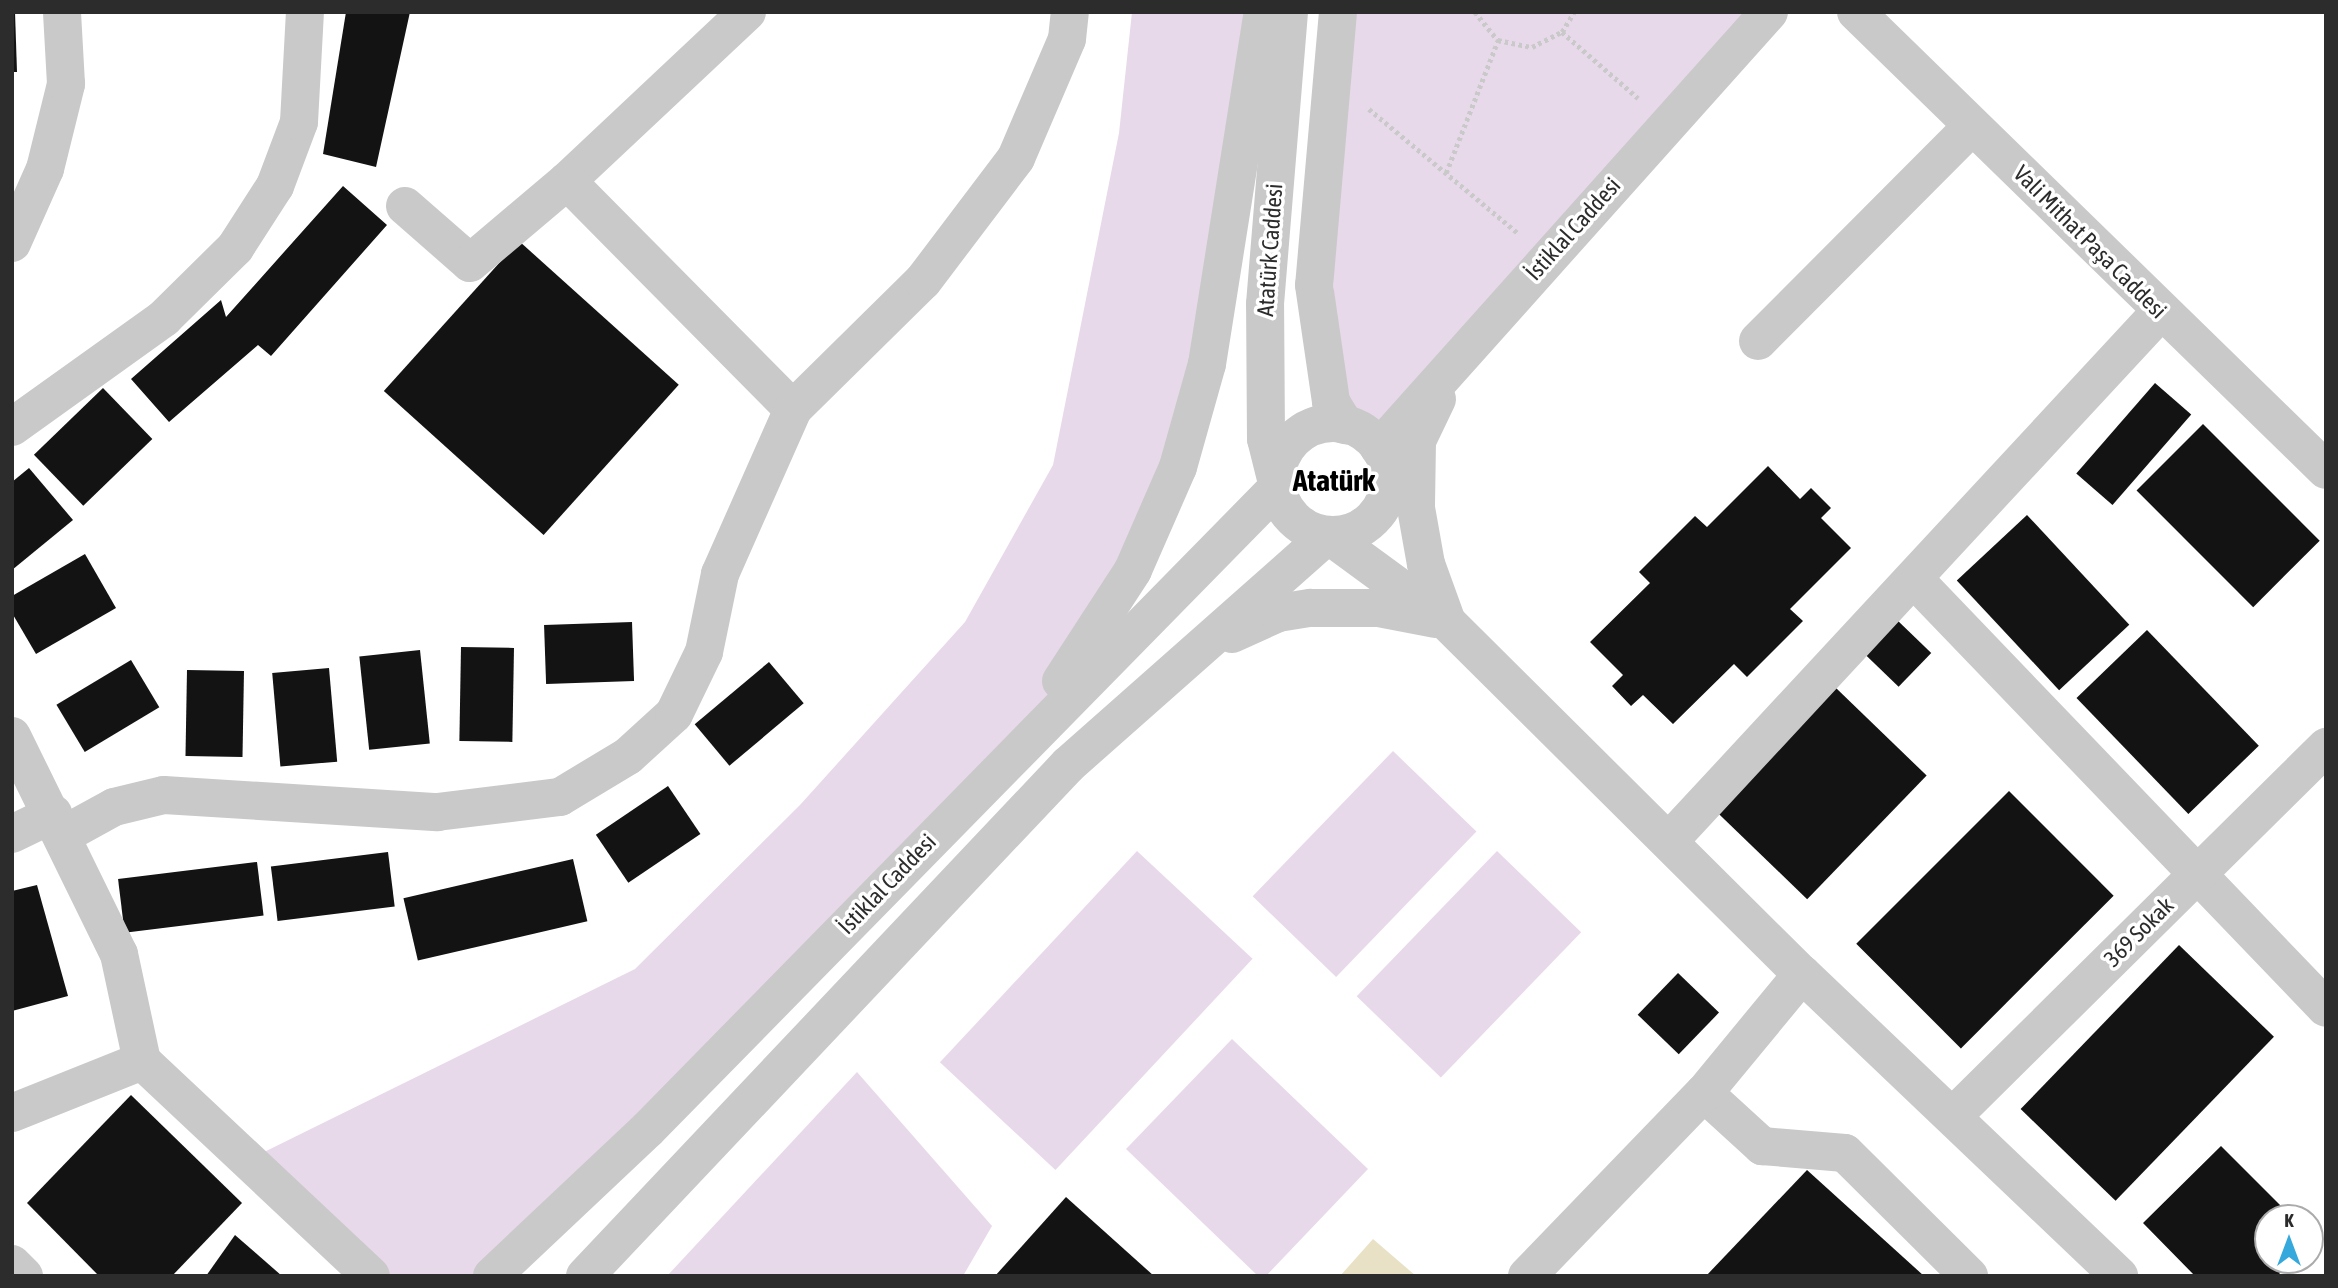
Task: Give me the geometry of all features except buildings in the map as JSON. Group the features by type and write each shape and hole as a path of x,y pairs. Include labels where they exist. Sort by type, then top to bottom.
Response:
{"street":[{"path":"12,243 45,169 66,84 62,12"},
{"path":"12,427 164,318 235,248 275,186 299,122 305,12"},
{"path":"405,205 470,263 567,181 747,12"},
{"path":"12,834 164,795 437,812 560,797 628,756 674,714 704,652 720,574 793,409 923,281 1016,159 1067,39 1070,12"},
{"path":"992,777 1133,570 1178,467 1207,364 1263,12"},
{"name":"Atatürk Caddesi","path":"1278,487 1266,439 1265,304 1289,12"},
{"name":"Atatürk Caddesi","path":"1338,12 1330,77 1314,285 1331,402 1345,425"},
{"name":"İstiklal Caddesi","path":"1380,448 1769,12"},
{"name":"Vali Mithat Paşa Caddesi","path":"1856,12 2160,312 2326,470"},
{"path":"1758,341 1972,126"},
{"path":"567,181 793,409"},
{"path":"1671,839 1915,580 2160,312"},
{"path":"1447,622 1426,564 1415,475 1427,415 1464,351"},
{"path":"585,1276 1068,765 1328,535 1362,527 1376,515 1389,482 1380,448 1345,425 1313,426 1297,436 1284,450 1278,487 1295,520 1328,535 1447,622 1671,839 1802,974 2119,1276"},
{"name":"İstiklal Caddesi","path":"492,1276 648,1129 1278,487"},
{"path":"1376,515 1447,622"},
{"path":"1915,580 2196,876 2326,1008"},
{"path":"1199,649 1278,613 1311,608 1380,608 1447,622"},
{"path":"12,736 58,824 119,954 142,1060 371,1276"},
{"name":"369 Sokak","path":"1952,1116 2326,747"},
{"path":"1527,1276 1704,1093 1802,974"},
{"path":"12,1113 142,1060"},
{"path":"1704,1093 1762,1146 1845,1153 1969,1276"},
{"path":"12,1264 24,1276"}],"path":[{"path":"1475,12 1498,40 1532,47 1563,32 1574,12"},
{"path":"1563,32 1668,124"},
{"path":"1446,173 1498,40"},
{"path":"1330,77 1548,258"}],"shaded area":[{"path":"1132,12 1263,12 1240,184 1133,570 992,777 492,1276 371,1276 252,1158 635,969 800,805 965,622 1053,465 1119,133"},
{"path":"1338,12 1769,12 1368,435 1345,425 1322,149"},
{"path":"1393,751 1476,832 1336,977 1253,896"},
{"path":"1137,851 1253,959 1055,1170 940,1062"},
{"path":"1497,851 1581,932 1441,1078 1357,996"},
{"path":"1232,1039 1368,1169 1266,1276 1258,1276 1126,1149"},
{"path":"857,1072 992,1226 963,1276 667,1276"},
{"path":"1373,1239 1416,1276 1340,1276"}],"district":[{"name":"Atatürk","path":"1334,480"}]}
